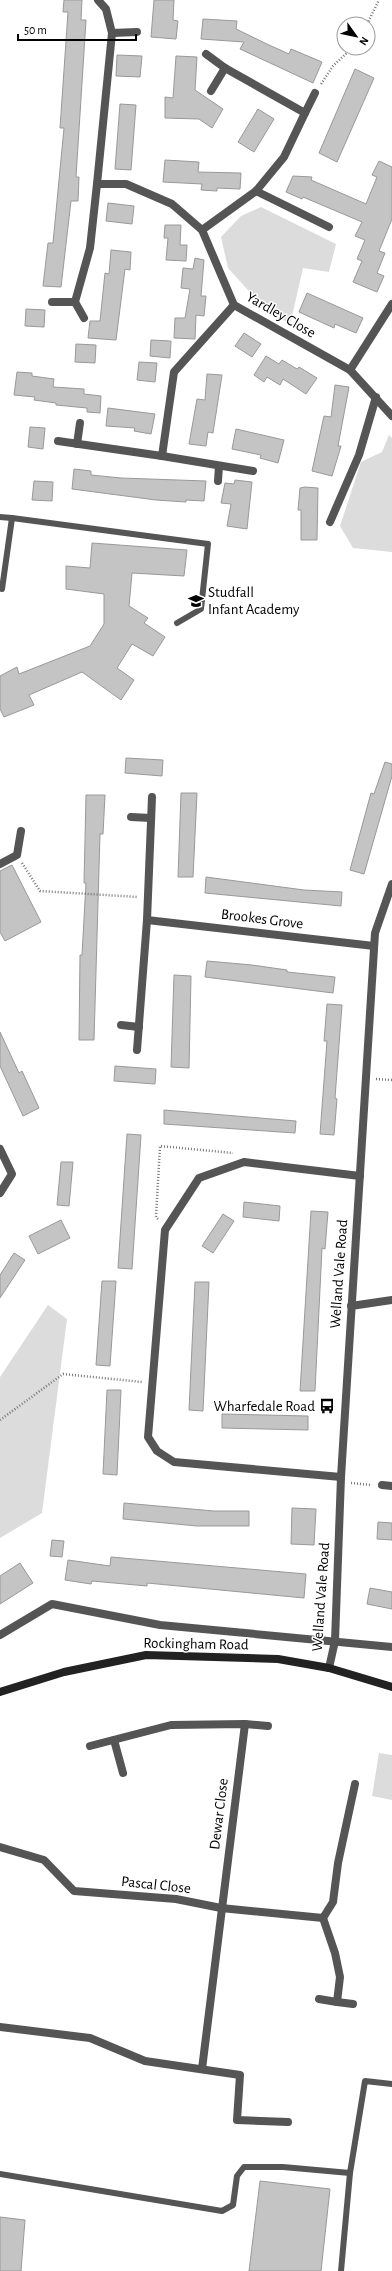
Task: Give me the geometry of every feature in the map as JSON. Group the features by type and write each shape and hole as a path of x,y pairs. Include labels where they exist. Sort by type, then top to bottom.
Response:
{"street":[{"path":"84,318 75,302 90,248 112,33 106,9 98,0"},
{"path":"112,33 137,32"},
{"path":"206,54 225,68 305,113"},
{"path":"210,91 225,68"},
{"path":"202,230 256,191 284,157 315,92"},
{"name":"Yardley Close","path":"97,184 126,184 172,204 202,230 234,305 350,370 392,416"},
{"path":"256,191 328,227"},
{"path":"52,302 75,302"},
{"path":"350,370 392,304"},
{"path":"162,456 174,372 234,305"},
{"path":"330,522 359,455 376,397"},
{"path":"77,444 80,423"},
{"path":"58,441 253,471"},
{"path":"218,481 219,466"},
{"path":"137,1050 147,920 152,797"},
{"path":"131,817 151,818"},
{"path":"0,864 17,855 21,831"},
{"name":"Welland Vale Road","path":"329,1668 335,1641 341,1480 375,933 392,884"},
{"name":"Brookes Grove","path":"147,920 374,946"},
{"path":"121,1025 139,1027"},
{"path":"0,1149 12,1174 0,1193"},
{"path":"341,1480 174,1462 157,1451 148,1437 164,1230 199,1178 244,1162 360,1176"},
{"path":"351,1306 392,1300"},
{"path":"382,1485 392,1486"},
{"path":"0,1635 52,1604 160,1625 392,1647"},
{"name":"Rockingham Road","path":"0,1692 64,1672 146,1656 278,1659 329,1668 392,1687"},
{"path":"90,1746 170,1725 245,1724 268,1726"},
{"name":"Dewar Close","path":"202,2069 245,1724"},
{"path":"114,1740 123,1773"},
{"path":"337,2002 340,1977 335,1953 322,1918 333,1902 338,1863 355,1784"},
{"name":"Pascal Close","path":"0,1847 44,1860 74,1891 176,1900 221,1908 322,1918"},
{"path":"319,1999 353,2004"},
{"path":"0,2027 90,2038 145,2061 240,2075 237,2120 288,2122"}],"lane":[{"path":"0,517 208,544 201,609 177,624"},
{"path":"2,589 12,518"},
{"path":"341,2271 350,2173 365,2080 392,2084"},
{"path":"0,2174 174,2201 222,2211 233,2205 237,2176 244,2167 283,2167 350,2173"}],"path":[{"path":"371,16 379,0"},
{"path":"315,92 333,66 344,56"},
{"path":"17,855 40,891 148,898"},
{"path":"164,1230 156,1217 160,1146 233,1153 244,1162"},
{"path":"0,1420 63,1374 153,1383"},
{"path":"341,1480 382,1485"}],"shaded area":[{"path":"261,207 336,244 329,272 303,268 290,325 257,300 228,268 221,237 241,216"},
{"path":"389,435 392,438 392,552 353,548 340,526 361,462 382,452"},
{"path":"48,1305 67,1319 42,1513 0,1538 0,1377"},
{"path":"379,1753 392,1755 392,1800 372,1796"}],"building":[{"path":"64,0 82,0 81,20 86,20 76,177 79,177 78,201 71,201 61,287 43,286 48,243 53,243 64,128 60,128 68,12 63,12"},
{"path":"154,0 174,0 173,20 178,21 176,39 151,37"},
{"path":"203,19 237,21 236,29 269,45 289,54 291,49 322,62 313,83 240,49 244,42 201,39"},
{"path":"117,55 142,56 140,77 116,76"},
{"path":"176,56 197,57 195,90 223,109 212,128 199,119 165,118 165,97 173,98"},
{"path":"355,69 374,78 337,162 319,153"},
{"path":"120,104 136,105 131,170 115,169"},
{"path":"258,109 274,119 254,152 238,142"},
{"path":"165,160 199,162 198,172 241,173 240,189 217,188 217,191 201,190 202,184 163,182"},
{"path":"379,161 392,167 392,219 379,251 385,253 377,273 384,276 377,292 353,282 362,261 357,259 365,240 355,236 362,222 303,197 302,199 286,192 293,176 312,177 311,180 366,204 377,177 372,175"},
{"path":"108,203 134,206 132,224 106,221"},
{"path":"165,225 181,225 180,245 187,245 186,261 166,260 168,238 164,238"},
{"path":"111,250 131,252 130,270 125,269 116,340 88,338 90,321 100,321 105,273 109,274"},
{"path":"195,258 204,260 201,296 206,296 204,316 196,315 195,339 174,338 175,318 185,318 190,289 181,288 183,268 193,269"},
{"path":"307,293 363,318 356,333 335,324 334,328 299,312"},
{"path":"26,309 45,310 44,327 25,326"},
{"path":"244,333 261,344 252,357 235,346"},
{"path":"151,340 171,341 170,358 150,356"},
{"path":"76,344 96,345 95,363 75,362"},
{"path":"266,356 279,364 282,360 297,369 299,367 317,378 306,394 283,379 280,385 267,377 264,382 254,375"},
{"path":"139,362 157,363 155,382 137,380"},
{"path":"17,372 32,373 32,376 54,379 53,387 84,389 84,394 101,396 100,413 87,412 87,408 56,405 56,403 34,400 35,397 14,395"},
{"path":"207,374 222,375 213,433 208,432 206,446 189,444 197,399 205,400"},
{"path":"335,385 349,387 338,446 341,446 332,476 312,471 324,416 331,417"},
{"path":"108,408 155,414 151,434 134,431 135,428 106,426"},
{"path":"30,427 45,428 43,449 28,447"},
{"path":"236,429 284,440 278,463 260,458 261,455 232,449"},
{"path":"74,469 91,471 91,475 121,478 206,481 204,501 186,500 186,502 156,500 72,489"},
{"path":"235,480 252,482 247,529 227,526 231,504 221,503 225,483 234,484"},
{"path":"34,481 53,482 52,501 32,500"},
{"path":"300,488 318,488 317,540 301,540 301,510 298,510"},
{"path":"92,543 187,550 184,576 132,573 129,606 148,618 144,623 165,637 153,656 132,644 117,668 134,680 121,700 82,672 29,695 34,705 4,717 0,709 0,676 17,667 19,674 90,646 104,624 104,594 66,589 66,566 90,568"},
{"path":"126,758 163,760 162,776 125,773"},
{"path":"385,762 392,764 392,776 364,874 350,870 371,793 374,794"},
{"path":"181,793 197,793 193,877 178,877"},
{"path":"86,795 105,795 103,834 100,834 94,1040 79,1040 80,955 82,955 86,883 84,883"},
{"path":"12,865 41,922 5,941 0,932 0,871"},
{"path":"206,877 304,890 342,892 341,906 205,893"},
{"path":"207,961 252,965 287,970 287,972 335,977 333,993 205,977"},
{"path":"174,975 191,976 189,1068 171,1067"},
{"path":"327,1004 342,1005 335,1098 337,1099 334,1135 320,1134 327,1041 324,1041"},
{"path":"0,1032 19,1073 22,1071 39,1108 23,1116 0,1066"},
{"path":"115,1066 156,1069 155,1084 114,1081"},
{"path":"164,1110 296,1121 295,1133 164,1124"},
{"path":"127,1134 141,1135 132,1269 118,1268"},
{"path":"61,1162 73,1162 69,1206 57,1205"},
{"path":"244,1202 280,1206 279,1221 243,1217"},
{"path":"311,1211 328,1212 325,1249 322,1248 315,1391 300,1391"},
{"path":"223,1214 234,1221 213,1253 202,1246"},
{"path":"61,1220 70,1238 38,1254 29,1236"},
{"path":"14,1253 25,1260 0,1298 0,1275"},
{"path":"102,1281 116,1281 110,1366 96,1365"},
{"path":"195,1282 209,1282 203,1411 189,1410"},
{"path":"107,1390 121,1390 117,1475 103,1474"},
{"path":"222,1414 308,1416 308,1430 222,1428"},
{"path":"124,1503 214,1511 249,1511 249,1526 197,1526 123,1519"},
{"path":"292,1508 316,1509 314,1545 291,1544"},
{"path":"378,1522 392,1523 392,1540 377,1539"},
{"path":"52,1540 64,1541 62,1557 50,1556"},
{"path":"111,1557 306,1574 304,1598 147,1583 147,1586 92,1581 91,1584 65,1580 68,1560 110,1566"},
{"path":"20,1563 33,1583 0,1604 0,1576"},
{"path":"370,1588 392,1592 392,1609 367,1604"},
{"path":"260,2181 330,2189 321,2271 249,2271"},
{"path":"0,2217 25,2220 21,2271 0,2271"}],"place":[{"name":"Studfall Infant Academy","path":"196,601"},
{"name":"Wharfedale Road","path":"327,1406"}]}
